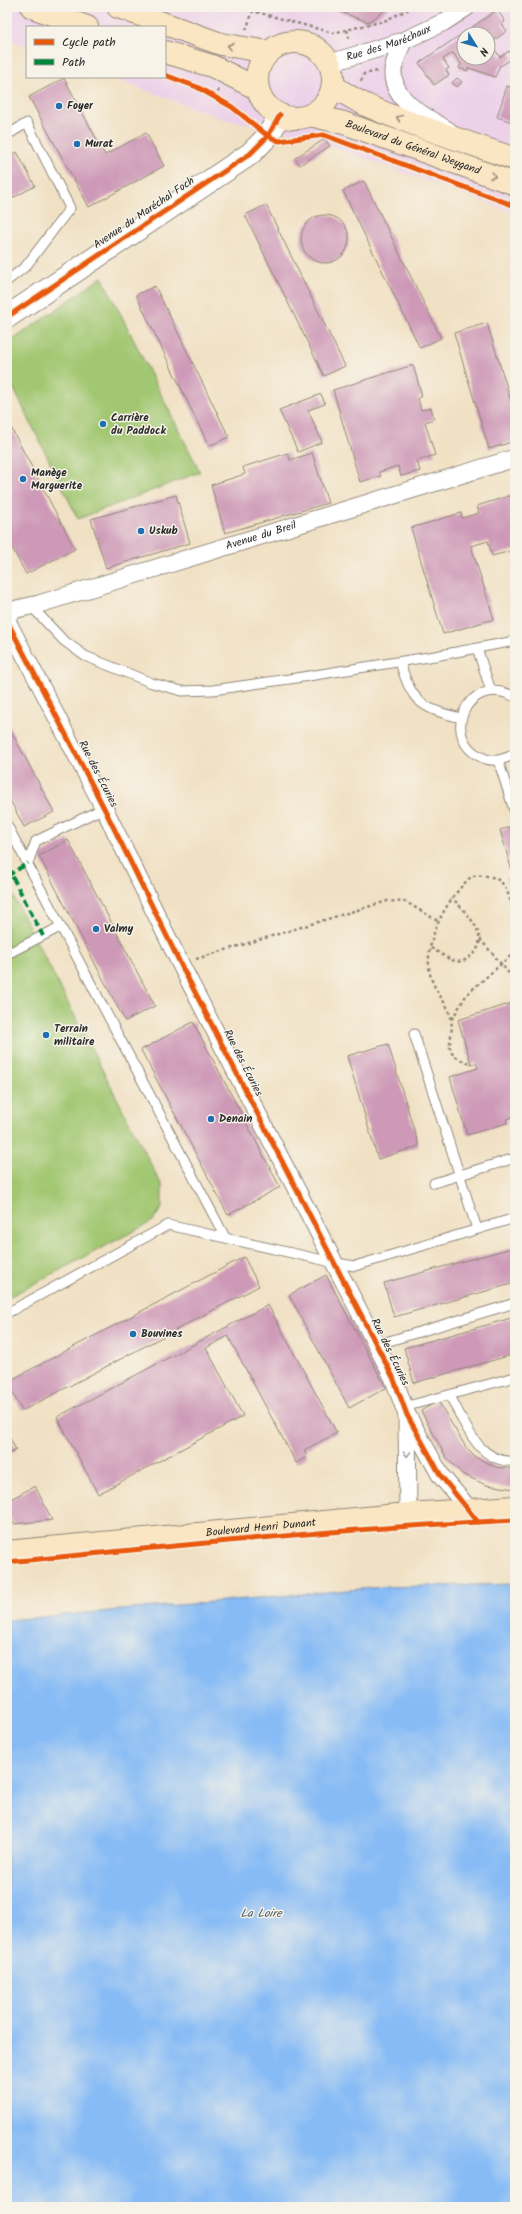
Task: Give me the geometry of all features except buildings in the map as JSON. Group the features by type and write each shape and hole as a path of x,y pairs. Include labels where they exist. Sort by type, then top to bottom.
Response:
{"main road":[{"path":"32,7 84,26"},
{"path":"118,7 221,44 268,52"},
{"path":"290,42 302,42 313,46 323,53 330,63 333,74 333,85 326,103 310,115 300,118 280,115 266,105 258,89 257,76 261,63 268,52 278,45 290,42"},
{"path":"166,52 212,66 258,89"},
{"name":"Boulevard du Général Weygand","path":"333,85 354,99 374,108 471,145 515,159"},
{"name":"Boulevard du Général Weygand","path":"310,115 344,122 515,184"},
{"name":"Boulevard Henri Dunant","path":"7,1552 408,1514 515,1506"}],"street":[{"name":"Rue des Maréchaux","path":"330,63 403,41 444,22 467,7"},
{"path":"403,41 393,70 394,82 398,92 411,106 471,145"},
{"name":"Avenue du Maréchal Foch","path":"7,316 250,154 268,136 280,115"},
{"name":"Avenue du Breil","path":"7,614 17,609 515,458"},
{"name":"Rue des Écuries","path":"7,621 104,808 180,963 336,1263 393,1377 405,1411 440,1476 469,1509"},
{"name":"Rue des Écuries","path":"405,1411 408,1514"}],"lane":[{"path":"7,134 27,123 70,208 26,266 7,281"},
{"path":"31,606 63,640 84,656 152,683 182,691 213,690 400,662 515,641"},
{"path":"477,648 491,691"},
{"path":"400,662 407,684 415,699 426,707 441,713 461,718"},
{"path":"515,697 506,692 483,692 473,698 465,707 461,718 460,729 463,740 470,749 479,756 489,760 498,760 515,753"},
{"path":"498,760 515,813"},
{"path":"28,863 36,841 104,808"},
{"path":"7,825 226,1237"},
{"path":"7,954 60,927"},
{"path":"414,1034 476,1229"},
{"path":"434,1183 515,1158"},
{"path":"7,1313 168,1225 355,1266 515,1218"},
{"path":"376,1345 515,1303"},
{"path":"405,1411 515,1377"},
{"path":"450,1396 474,1441 482,1450 504,1462 515,1461"}],"path":[{"path":"253,11 333,33 384,21 413,7"},
{"path":"210,94 222,101"},
{"path":"469,1063 459,1060 452,1055 449,1048 451,1020 449,1011 433,983 428,968 431,948 438,921 452,898 472,876 483,875 504,883 509,892 515,915"},
{"path":"452,898 476,927 480,939 513,978 515,984"},
{"path":"180,963 386,901 406,902 438,921"},
{"path":"431,948 451,960 462,962 474,954 480,939"},
{"path":"451,1020 467,994 515,952"}],"shaded area":[{"path":"7,7 515,7 515,213 330,146 325,139 223,119 113,78 166,78 166,26 26,26 26,46 7,39"}],"green space":[{"name":"Carrière du Paddock","path":"102,277 200,472 78,519 7,375 7,344"},
{"name":"Terrain militaire","path":"7,884 162,1186 162,1207 153,1221 7,1298"}],"water":[{"name":"La Loire","path":"515,1584 515,2207 7,2207 7,1620 383,1587"}],"marked path":[{"path":"7,876 28,863"},
{"path":"7,866 43,936"}],"cycle path":[{"path":"166,75 197,87 232,107 268,136 279,141 324,135 515,206"},
{"path":"7,317 250,154 268,136 280,115"},
{"path":"7,621 104,808 180,963 393,1377 407,1415 441,1476 478,1522"},
{"path":"7,1562 324,1533 451,1523 515,1520"}],"place":[{"name":"Foyer","path":"59,106"},
{"name":"Murat","path":"77,144"},
{"name":"Carrière du Paddock","path":"103,424"},
{"name":"Manège Marguerite","path":"23,479"},
{"name":"Uskub","path":"141,531"},
{"name":"Valmy","path":"96,929"},
{"name":"Terrain militaire","path":"46,1035"},
{"name":"Denain","path":"211,1119"},
{"name":"Bouvines","path":"133,1334"}]}
